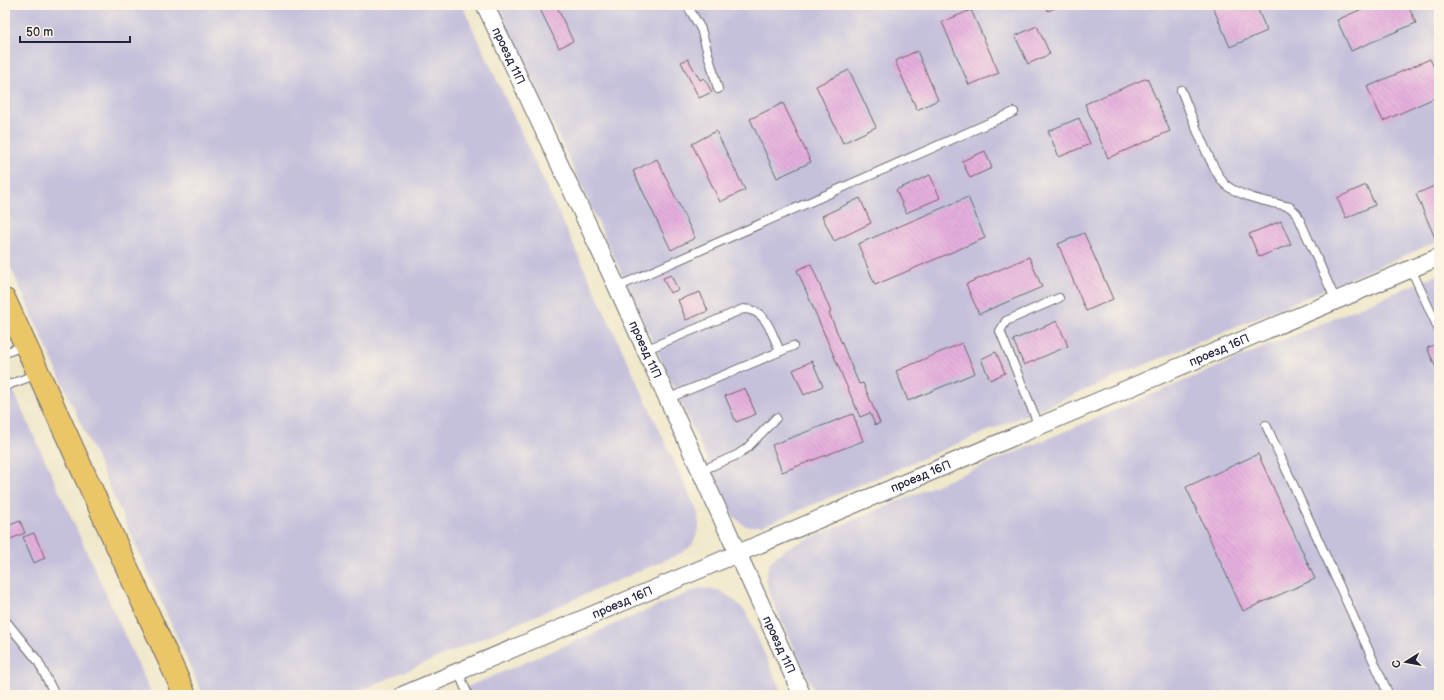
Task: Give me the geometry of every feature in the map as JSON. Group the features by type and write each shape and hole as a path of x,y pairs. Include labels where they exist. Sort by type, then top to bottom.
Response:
{"highway":[{"path":"5,300 185,695"}],"street":[{"name":"проезд 11П","path":"485,5 617,287 802,695"},
{"name":"проезд 16П","path":"403,695 1439,257"}],"lane":[{"path":"687,5 701,29 718,89"},
{"path":"1181,90 1216,171 1225,185 1237,192 1290,208 1297,214 1336,301"},
{"path":"617,287 1014,112"},
{"path":"1411,269 1439,330"},
{"path":"1039,426 1000,331 1006,321 1058,298"},
{"path":"645,350 743,309 752,309 763,316 780,351"},
{"path":"5,353 26,345"},
{"path":"668,399 793,346"},
{"path":"5,386 39,374"},
{"path":"700,471 737,455 747,448 776,418"},
{"path":"1266,425 1389,695"},
{"path":"5,620 38,661 55,695"},
{"path":"458,671 468,695"}],"shaded area":[{"path":"5,5 462,5 698,513 699,529 692,545 682,553 350,695 203,695 5,255"},
{"path":"498,5 1439,5 1439,241 762,526 745,526 733,516"},
{"path":"1439,274 1439,695 816,695 769,593 766,577 769,564 776,556 787,548"},
{"path":"5,372 152,695 5,695"},
{"path":"700,588 719,590 733,599 746,612 783,695 448,695"}],"building":[{"path":"538,5 556,5 573,41 559,48"},
{"path":"1045,5 1062,5 1048,11"},
{"path":"1212,5 1256,5 1267,31 1230,47"},
{"path":"1371,5 1408,5 1416,23 1351,51 1337,20"},
{"path":"971,10 999,73 969,85 942,22"},
{"path":"1037,26 1050,54 1028,64 1015,36"},
{"path":"917,51 938,100 917,110 895,61"},
{"path":"688,59 700,80 704,78 712,92 699,98 681,62"},
{"path":"1430,59 1439,78 1439,96 1383,121 1367,87"},
{"path":"849,70 876,127 843,143 816,86"},
{"path":"1147,78 1170,131 1108,158 1085,104"},
{"path":"783,103 811,162 777,178 750,119"},
{"path":"1079,118 1090,144 1059,157 1048,131"},
{"path":"716,131 745,190 720,202 692,144"},
{"path":"985,151 992,168 970,178 962,161"},
{"path":"657,159 695,238 671,250 633,171"},
{"path":"930,175 940,198 906,213 896,190"},
{"path":"1439,184 1439,236 1435,238 1416,194"},
{"path":"1366,185 1375,205 1346,218 1337,198"},
{"path":"968,197 985,238 875,285 858,244"},
{"path":"860,198 871,223 834,241 822,216"},
{"path":"1281,221 1291,244 1259,257 1249,234"},
{"path":"1084,233 1113,299 1086,311 1058,244"},
{"path":"1029,257 1042,287 979,314 966,284"},
{"path":"811,264 831,312 829,313 859,384 863,383 880,423 875,425 870,413 860,417 797,270"},
{"path":"671,275 678,290 670,293 663,278"},
{"path":"700,292 708,311 686,320 678,300"},
{"path":"1057,321 1068,346 1024,365 1013,340"},
{"path":"962,343 975,373 908,401 896,371"},
{"path":"1439,343 1439,374 1427,348"},
{"path":"996,352 1005,373 990,380 981,359"},
{"path":"812,361 823,386 804,395 793,370"},
{"path":"745,388 756,414 736,422 725,396"},
{"path":"853,414 863,441 782,472 772,445"},
{"path":"1258,454 1315,579 1243,611 1186,487"},
{"path":"20,521 25,533 8,540 5,527"},
{"path":"34,533 45,558 34,563 23,537"},
{"path":"5,684 10,695 5,695"}]}
